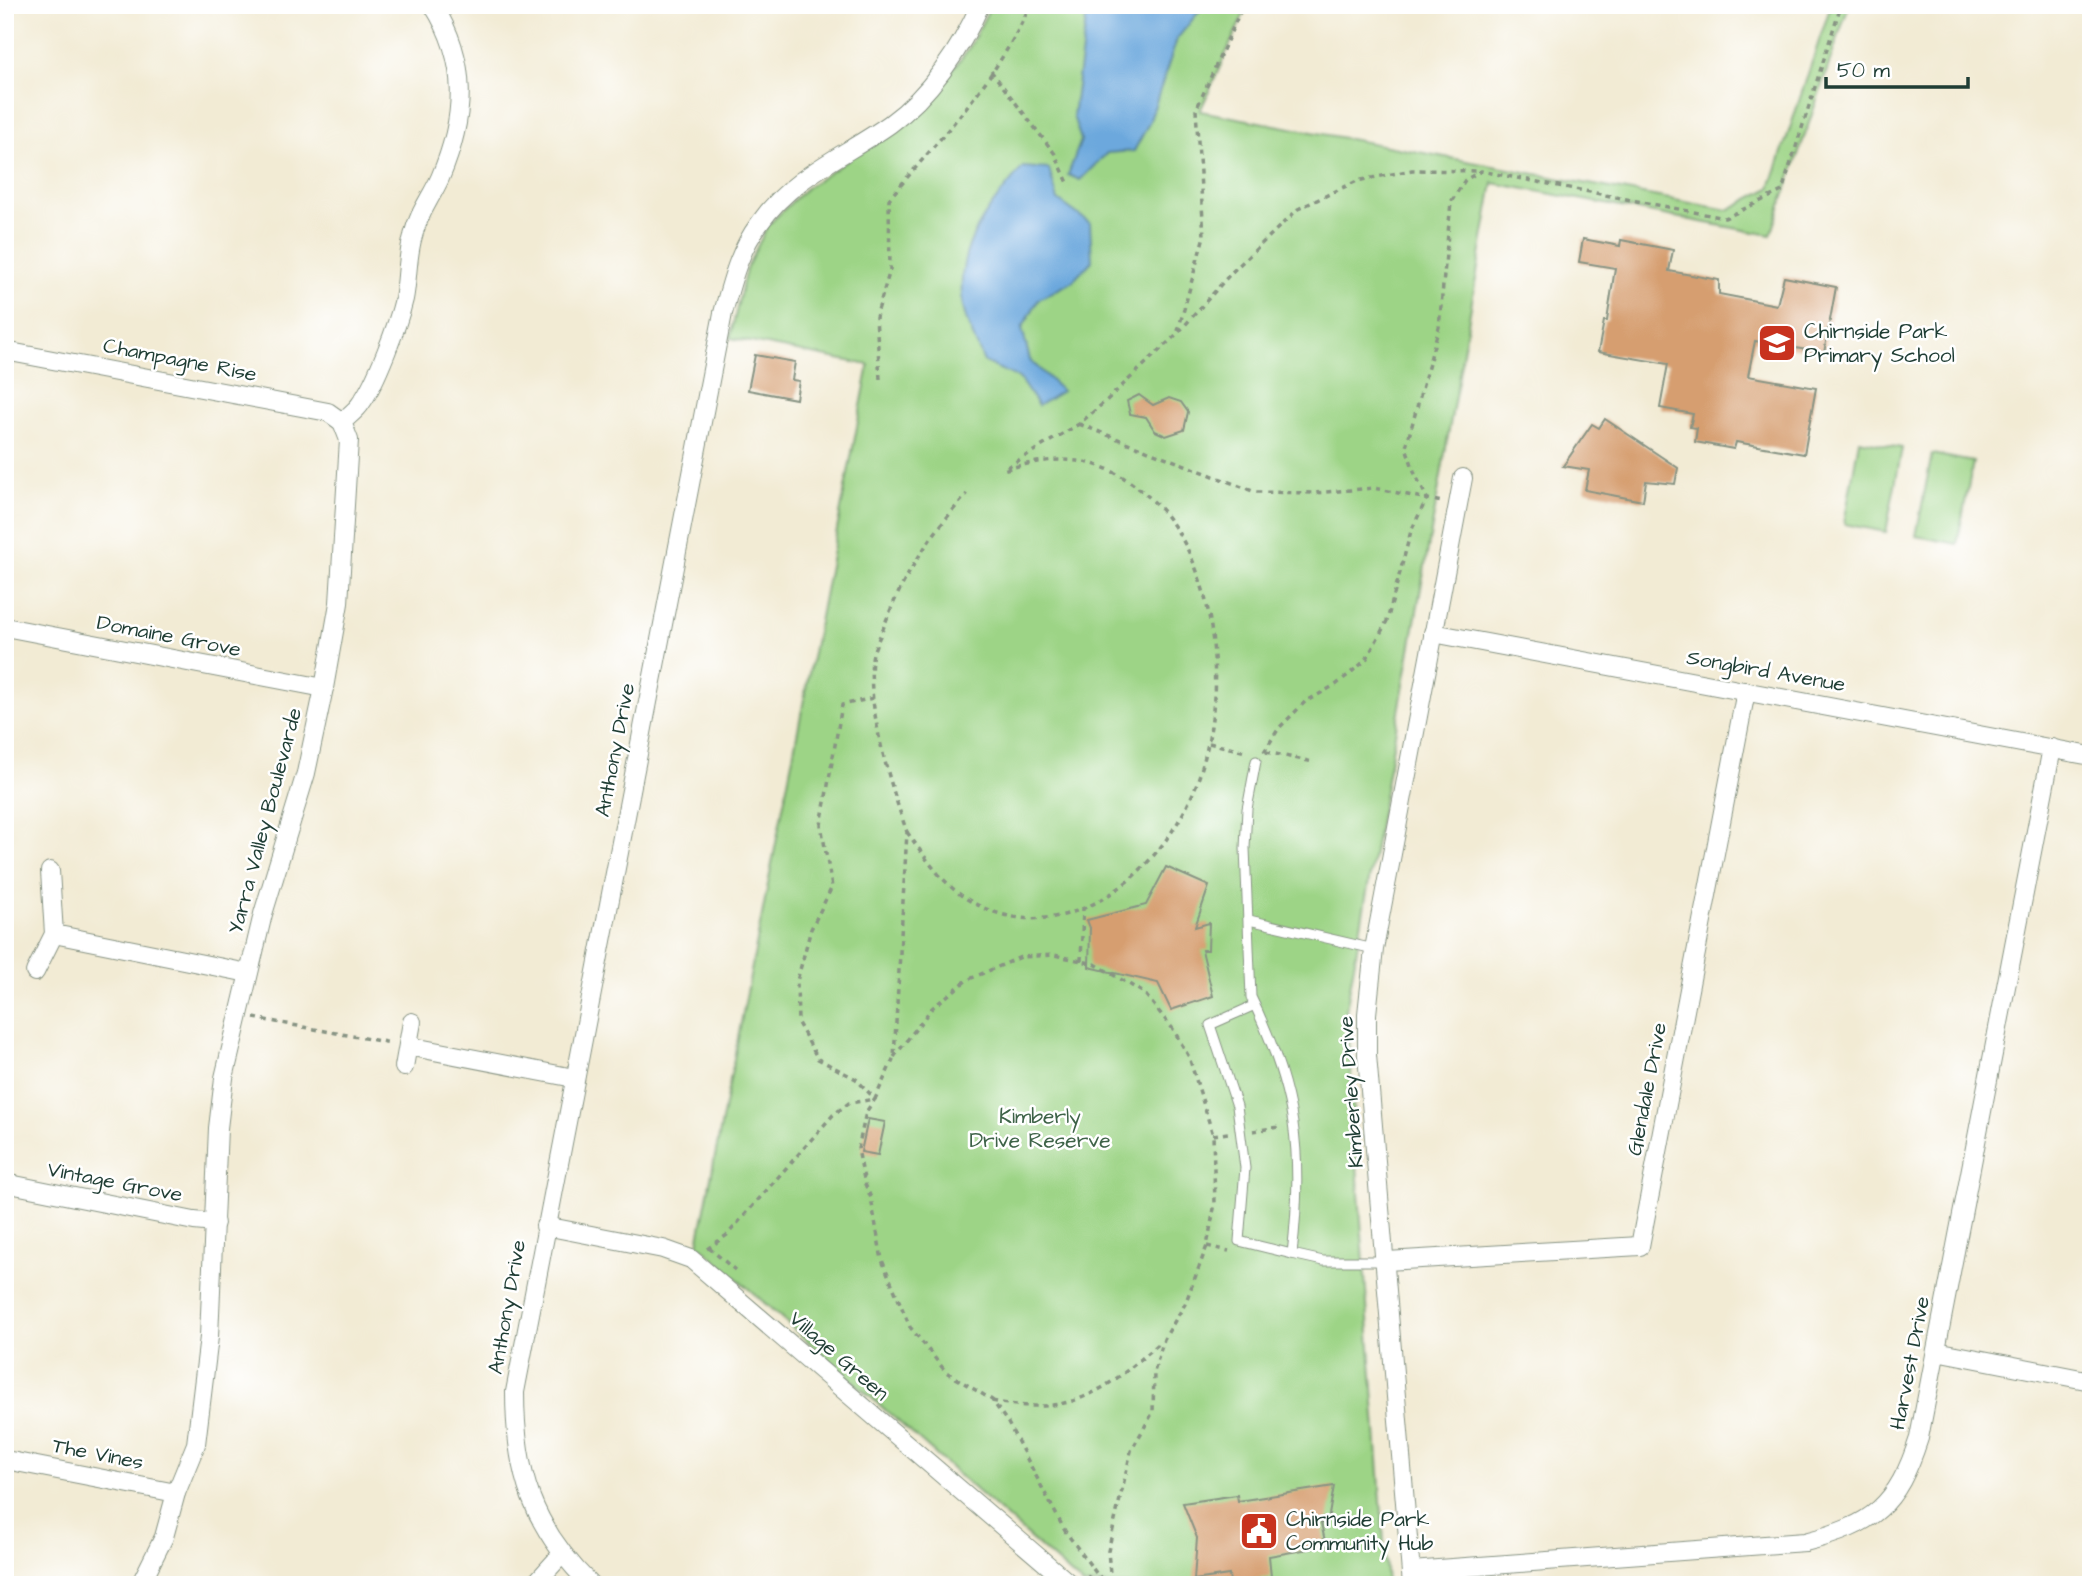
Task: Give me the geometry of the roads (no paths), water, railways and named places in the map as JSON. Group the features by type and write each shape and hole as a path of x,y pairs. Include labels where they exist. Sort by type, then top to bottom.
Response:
{"street":[{"path":"342,422 361,403 394,326 403,301 412,239 419,216 450,154 460,109 460,71 449,31 433,5"},
{"name":"Anthony Drive","path":"591,1585 561,1555 532,1500 518,1452 515,1426 519,1364 721,326 737,262 759,223 788,192 818,167 893,122 924,91 951,58 980,5"},
{"name":"Champagne Rise","path":"5,351 328,412 342,422"},
{"name":"Yarra Valley Boulevarde","path":"140,1585 164,1537 176,1493 196,1444 204,1396 218,1128 224,1078 248,973 303,786 324,688 341,573 349,440 342,422"},
{"name":"Kimberley Drive","path":"1412,1578 1387,1261 1367,1055 1367,1014 1374,950 1463,478"},
{"name":"Domaine Grove","path":"5,627 324,688"},
{"name":"Songbird Avenue","path":"1433,633 2091,756"},
{"name":"Glendale Drive","path":"1387,1261 1640,1246 1746,691"},
{"name":"Harvest Drive","path":"1412,1578 1805,1542 1842,1533 1873,1517 1895,1492 1910,1466 1919,1438 2052,748"},
{"path":"35,972 54,934 50,871"},
{"path":"54,934 248,973"},
{"path":"404,1067 412,1021"},
{"path":"408,1046 574,1078"},
{"name":"Vintage Grove","path":"5,1183 215,1223"},
{"name":"Village Green","path":"545,1226 663,1249 691,1259 1071,1585"},
{"path":"1936,1351 2091,1381"},
{"name":"The Vines","path":"11,1461 176,1493"},
{"path":"534,1585 561,1555"}],"lane":[{"path":"1261,756 1247,809 1245,848 1251,997 1285,1079 1295,1126 1299,1194 1292,1254"},
{"path":"1249,920 1374,950"},
{"path":"1255,1005 1210,1025 1238,1119 1245,1168 1240,1241 1323,1261 1387,1261"}],"water":[{"path":"1088,5 1204,5 1177,39 1149,123 1134,151 1107,153 1080,180 1068,175 1081,140 1073,116"},
{"path":"1023,167 1049,169 1058,200 1090,223 1092,261 1072,282 1039,299 1022,328 1030,360 1062,391 1038,406 1019,378 984,362 963,306 964,265 976,230 997,198"}],"place":[{"name":"Chirnside Park Primary School","path":"1777,343"},
{"name":"Chirnside Park Community Hub","path":"1259,1531"}],"park label":[{"name":"Kimberly Drive Reserve","path":"1040,1128"}]}
